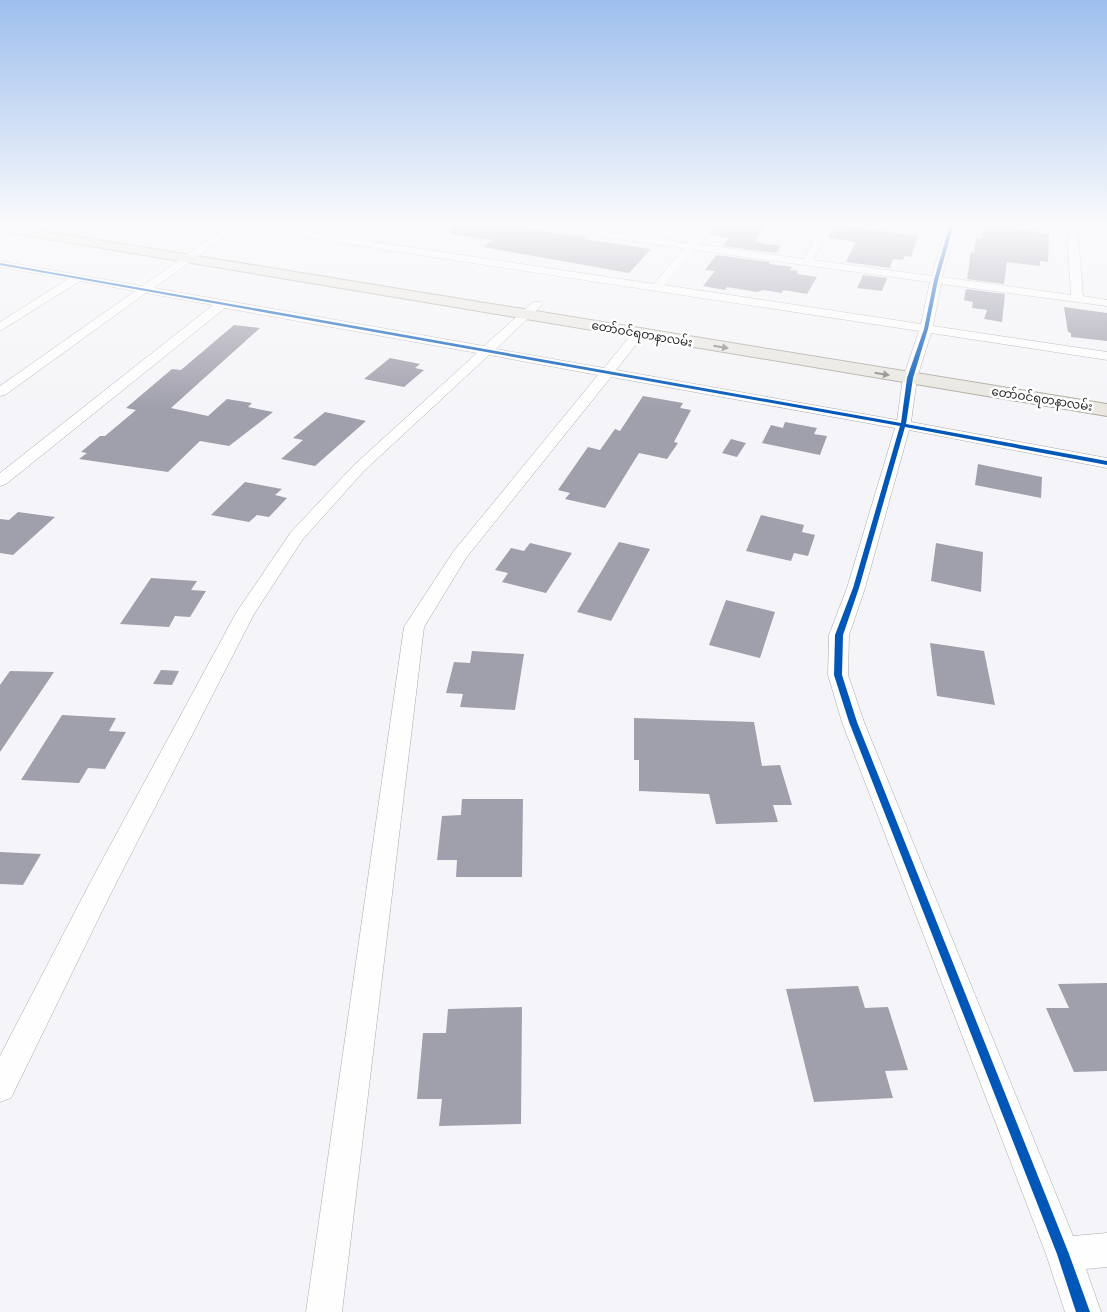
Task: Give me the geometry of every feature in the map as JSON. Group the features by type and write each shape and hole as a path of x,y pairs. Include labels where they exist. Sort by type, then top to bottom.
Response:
{"main road":[{"name":"တော်ဝင်ရတနာလမ်း","path":"383,285 912,372 1107,410"},
{"name":"တော်ဝင်ရတနာလမ်း","path":"531,309 639,333 1107,398"}],"street":[{"path":"2,324 66,285"},
{"path":"121,285 1107,463"},
{"path":"0,392 152,285"},
{"path":"645,285 1107,356"},
{"path":"935,285 926,329 912,372 903,425 856,588 839,635 838,675 856,731 1084,1312"},
{"path":"975,285 1107,303"},
{"path":"1076,285 1077,299"},
{"path":"0,481 222,304"},
{"path":"0,1087 100,889 245,613 297,536 358,468 488,351 531,309"},
{"path":"324,1312 414,627 459,556 639,333"},
{"path":"1062,1254 1107,1250"}],"building":[{"path":"812,285 807,294 783,290 782,293 763,290 757,292 727,287 725,290 703,286"},
{"path":"858,285 884,285 882,291 857,288"},
{"path":"966,289 1005,294 1002,322 984,319 987,310 972,308 973,302 964,300"},
{"path":"1064,307 1107,313 1107,341 1071,337 1071,333 1068,332"},
{"path":"234,325 260,328 171,408 208,416 227,399 252,403 248,407 273,412 229,446 200,441 168,472 79,459 87,453 81,452 100,436 105,436 136,410 126,408 172,369 181,370"},
{"path":"390,358 420,364 415,368 424,370 404,387 364,379"},
{"path":"643,396 683,403 680,408 691,410 674,442 678,443 667,459 639,453 605,508 565,499 570,493 558,490 588,447 600,450 615,429 620,431"},
{"path":"325,412 366,421 315,466 281,459 303,440 293,438"},
{"path":"785,422 817,428 814,434 827,436 820,455 762,443 771,425 783,428"},
{"path":"731,439 746,443 737,457 722,453"},
{"path":"978,464 1042,477 1041,498 975,485"},
{"path":"245,482 282,489 275,495 287,498 269,517 257,515 249,522 211,515"},
{"path":"18,512 55,517 13,555 0,553 0,519 9,520"},
{"path":"761,515 804,525 802,532 815,535 808,556 794,553 791,561 746,551"},
{"path":"619,542 650,549 611,621 577,612"},
{"path":"530,543 572,553 546,593 502,582 508,573 495,570 511,548 524,551"},
{"path":"936,543 983,552 981,592 931,581"},
{"path":"151,578 197,581 191,590 206,591 190,617 175,616 169,627 120,624"},
{"path":"726,600 775,612 760,658 709,645"},
{"path":"930,643 984,651 995,705 937,696"},
{"path":"472,651 524,654 515,710 460,707 463,694 446,693 454,662 470,663"},
{"path":"161,670 179,671 172,685 153,684"},
{"path":"10,671 54,672 0,752 0,685"},
{"path":"62,715 116,718 109,731 126,732 105,769 88,768 79,783 21,780"},
{"path":"634,718 754,722 762,766 780,765 792,805 773,805 778,822 716,824 709,794 639,791 639,760 634,760"},
{"path":"462,799 523,799 522,877 456,877 457,860 437,860 442,816 461,815"},
{"path":"0,852 41,854 23,885 0,884"},
{"path":"1107,983 1107,1071 1074,1072 1046,1008 1069,1008 1058,984"},
{"path":"858,986 865,1008 888,1007 908,1070 885,1071 893,1098 814,1102 786,989"},
{"path":"522,1007 521,1124 439,1126 442,1099 417,1099 423,1033 446,1033 448,1009"}],"cycle path":[{"path":"119,285 1107,463"},
{"path":"935,285 926,329 910,378 903,425 856,588 839,635 838,675 853,722 1063,1254 1083,1312"}]}
